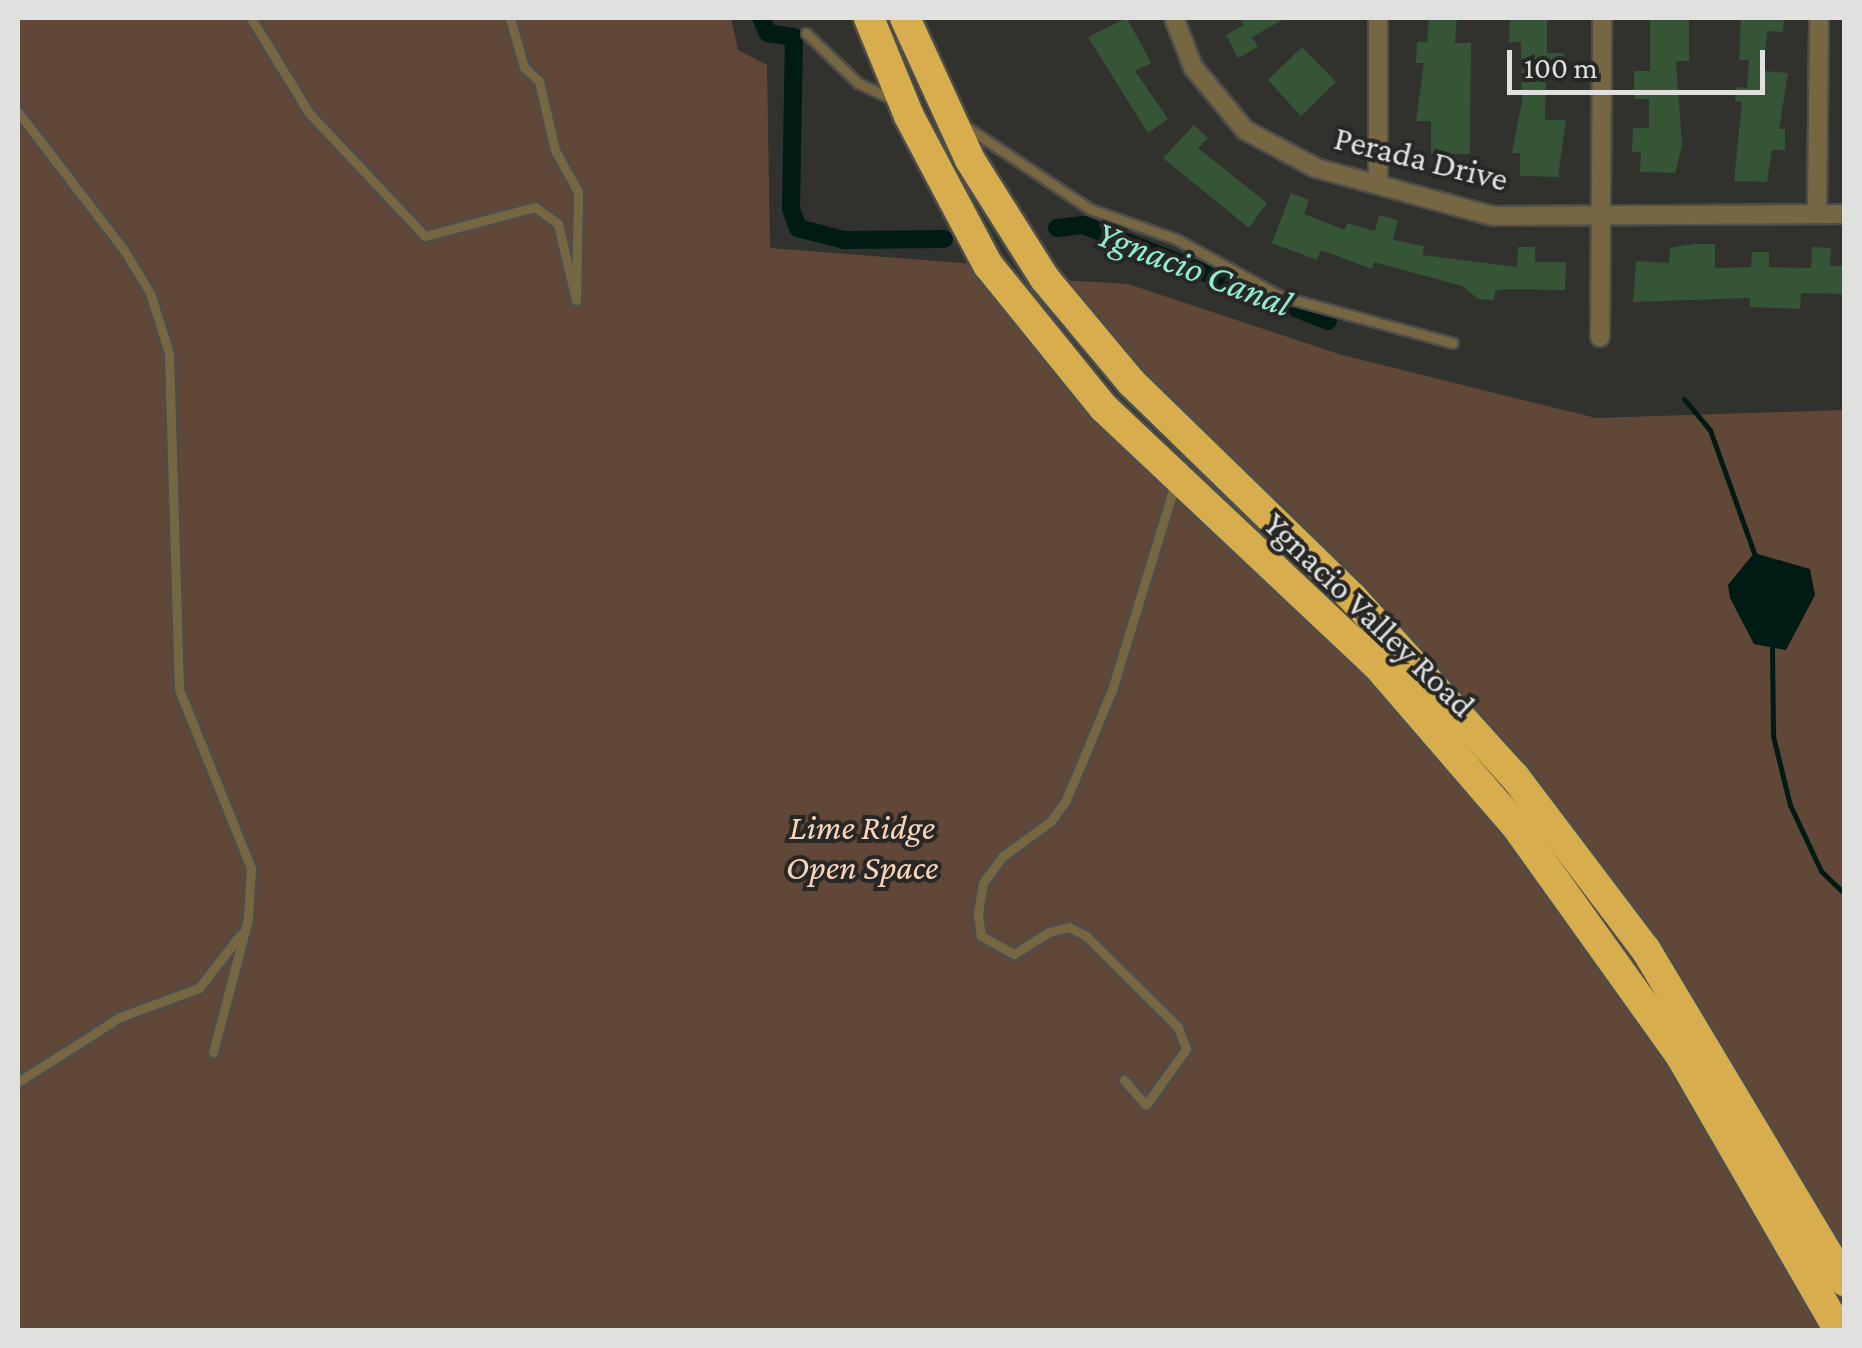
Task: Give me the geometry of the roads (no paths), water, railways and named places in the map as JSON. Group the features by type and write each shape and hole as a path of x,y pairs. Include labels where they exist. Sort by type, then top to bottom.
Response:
{"highway":[{"name":"Ygnacio Valley Road","path":"870,18 988,265 1176,482 1377,666 1516,826 1680,1055 1839,1330"},
{"name":"Ygnacio Valley Road","path":"905,18 943,119 1001,217 1132,383 1432,680 1560,836 1656,966 1844,1281"}],"street":[{"name":"Perada Drive","path":"1174,18 1193,67 1245,130 1316,168 1378,181 1493,216 1844,214"},
{"path":"1378,18 1378,181"},
{"path":"1600,337 1604,216 1602,18"},
{"path":"1817,214 1818,18"}],"lane":[{"path":"250,18 309,113 425,236 535,207 558,224 576,300 578,192 555,150 539,81 524,66 510,18"},
{"path":"806,33 858,83 912,108"},
{"path":"18,112 124,250 150,292 169,353 179,688 251,868 248,919 214,1052"},
{"path":"943,119 982,132 1090,209 1176,239 1280,296 1452,342"},
{"path":"1124,1080 1146,1105 1186,1049 1178,1027 1086,936 1069,928 1049,932 1014,954 982,936 978,914 983,883 1002,857 1052,822 1066,800 1112,690 1176,482"},
{"path":"18,1082 120,1017 199,988 248,919"}],"water":[{"path":"1754,553 1810,569 1815,595 1786,650 1754,644 1730,598 1728,585"}],"waterway":[{"name":"Ygnacio Canal","path":"761,18 768,33 794,37 791,209 798,228 844,240 944,239"},
{"name":"Ygnacio Canal","path":"1057,228 1083,225 1328,321"},
{"path":"1684,399 1710,430 1754,553"},
{"path":"1772,648 1773,736 1790,805 1821,871 1844,893"}],"park label":[{"name":"Lime Ridge Open Space","path":"862,848"}]}
